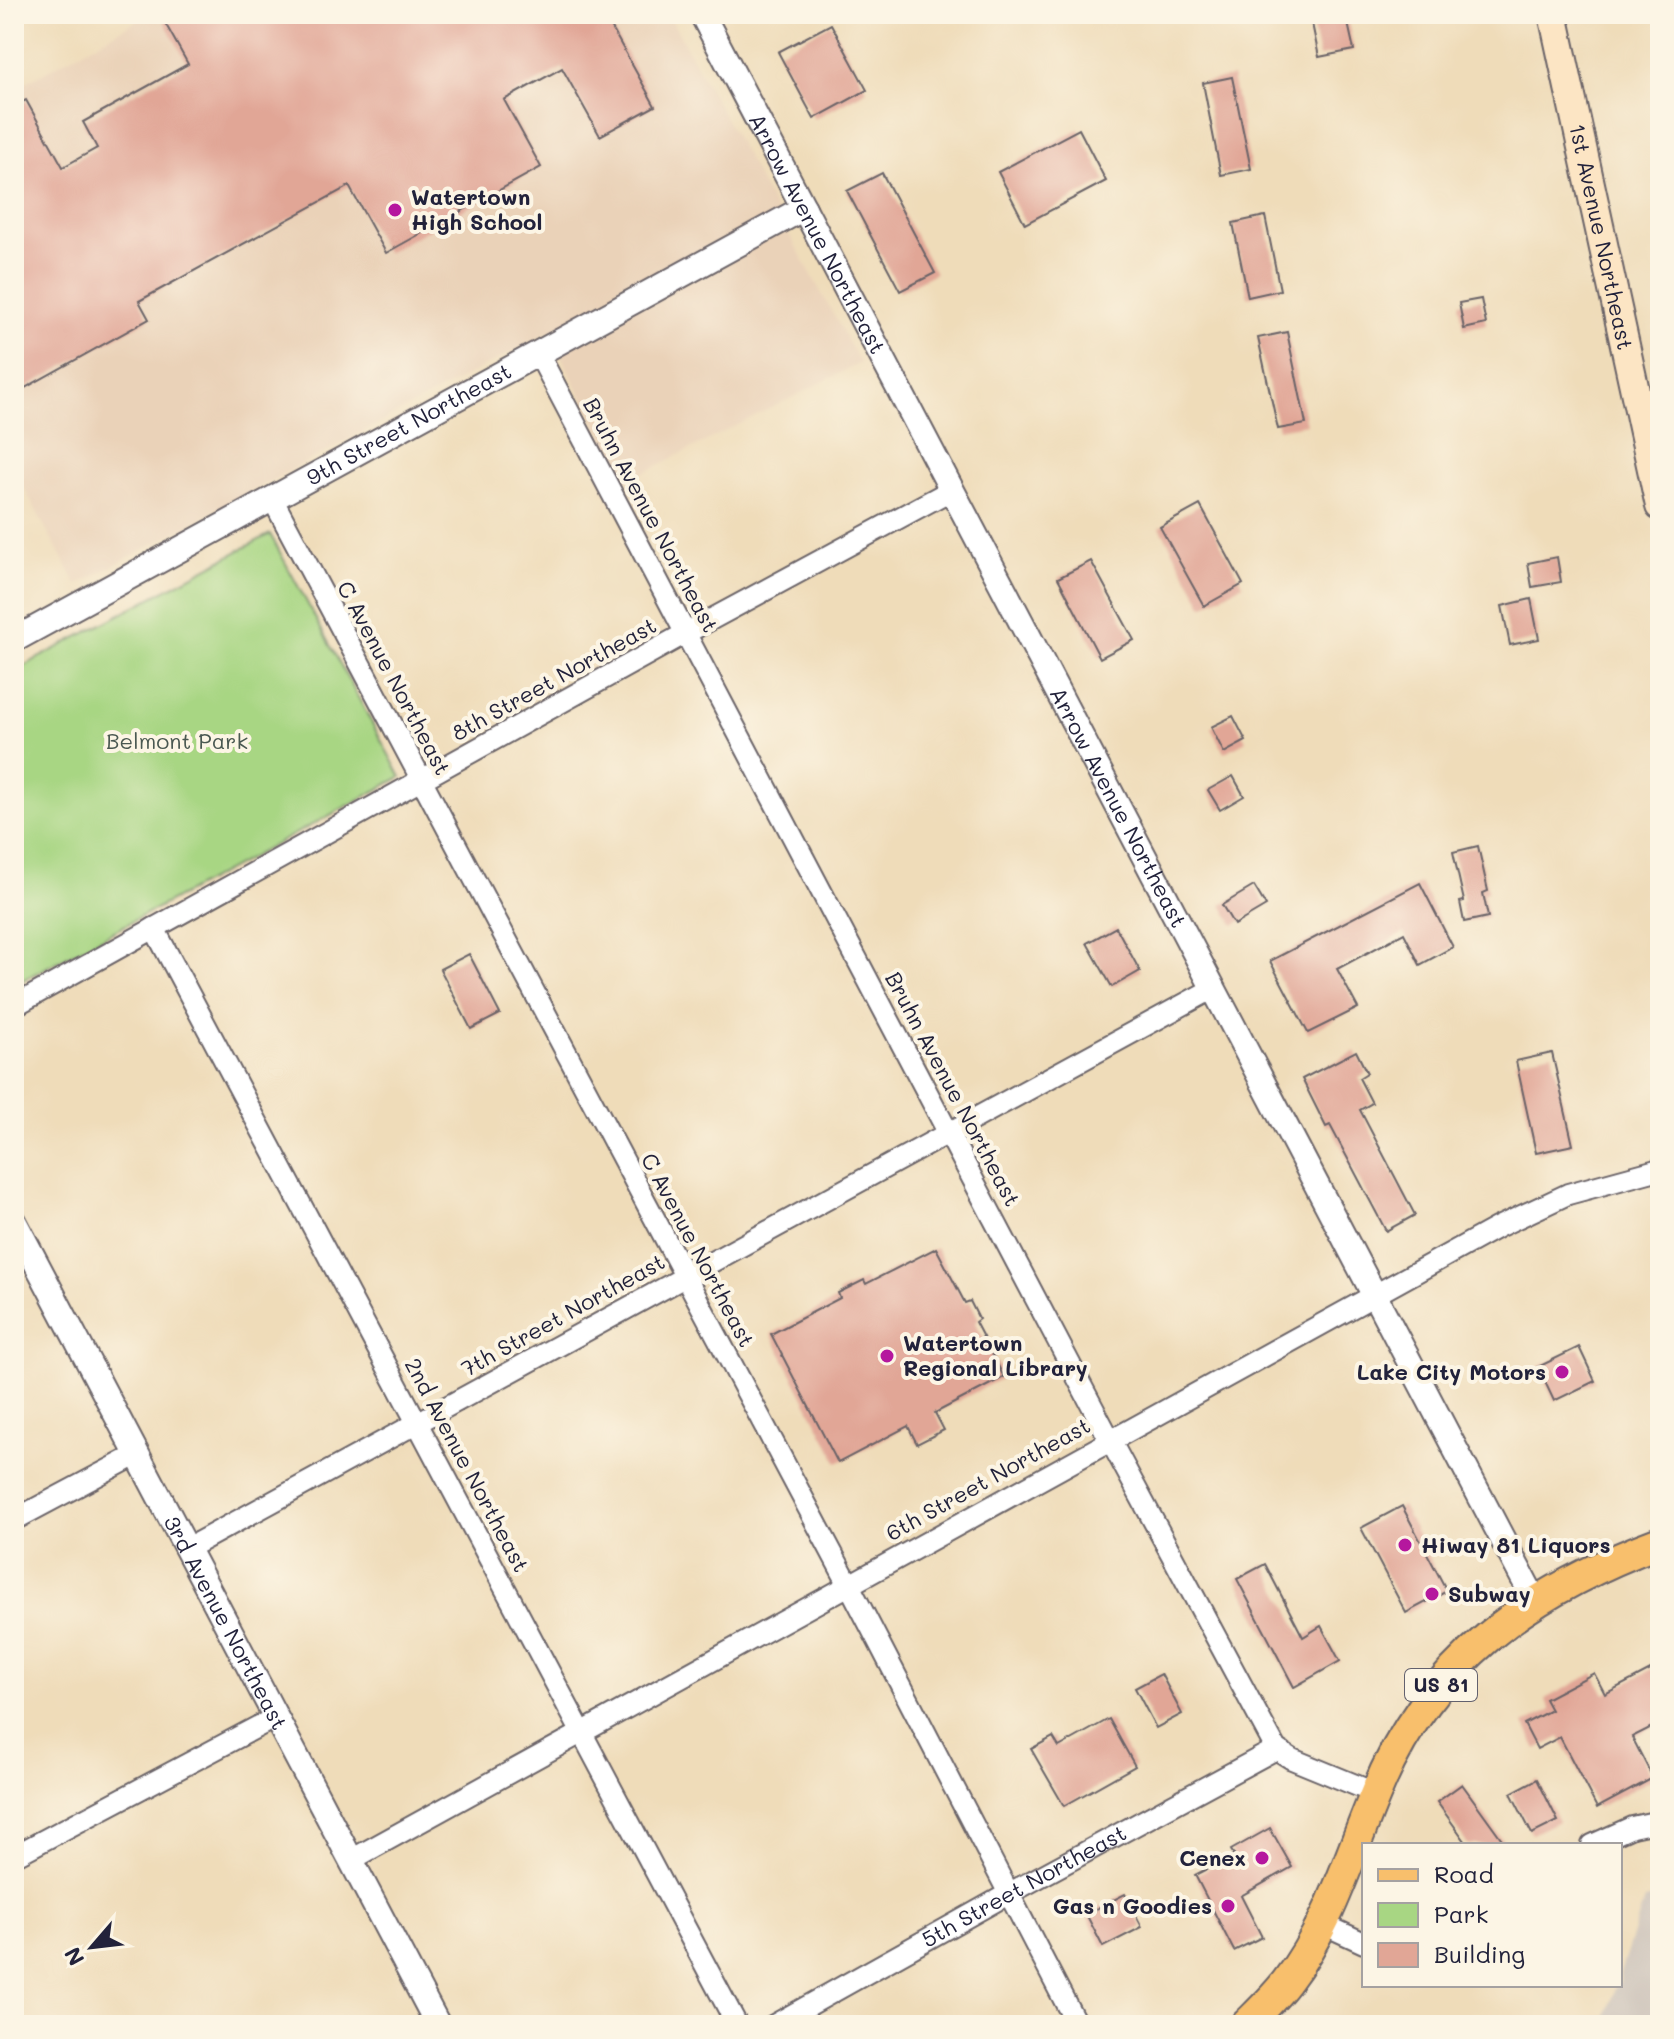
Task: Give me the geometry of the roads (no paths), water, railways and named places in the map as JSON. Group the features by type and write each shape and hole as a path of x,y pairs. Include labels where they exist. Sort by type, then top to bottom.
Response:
{"main road":[{"name":"1st Avenue Northeast","path":"1553,14 1660,506"},
{"name":"US 81","path":"1246,2025 1286,1983 1323,1924 1341,1886 1375,1793 1404,1738 1442,1684 1488,1635 1535,1601 1593,1570 1660,1542"}],"street":[{"name":"Arrow Avenue Northeast","path":"702,14 1535,1601"},
{"name":"9th Street Northeast","path":"14,640 804,208"},
{"name":"Bruhn Avenue Northeast","path":"538,353 1276,1749"},
{"name":"8th Street Northeast","path":"14,1006 686,633 951,490"},
{"name":"C Avenue Northeast","path":"273,500 848,1583 1077,2025"},
{"name":"2nd Avenue Northeast","path":"154,928 737,2025"},
{"name":"7th Street Northeast","path":"188,1548 1214,988"},
{"name":"6th Street Northeast","path":"351,1860 848,1583 1530,1211 1602,1183 1660,1169"},
{"name":"3rd Avenue Northeast","path":"14,1221 438,2025"},
{"path":"14,1520 138,1454"},
{"path":"14,1856 276,1717"},
{"path":"1276,1749 1292,1759 1375,1793"},
{"name":"5th Street Northeast","path":"774,2025 1276,1749"},
{"path":"1596,1843 1632,1827 1660,1821"},
{"path":"1323,1924 1362,1942"}],"place":[{"name":"Watertown High School","path":"395,210"},
{"name":"Watertown Regional Library","path":"887,1356"},
{"name":"Lake City Motors","path":"1562,1372"},
{"name":"Hiway 81 Liquors","path":"1405,1545"},
{"name":"Subway","path":"1432,1594"},
{"name":"Cenex","path":"1262,1858"},
{"name":"Gas n Goodies","path":"1228,1906"}],"park label":[{"name":"Belmont Park","path":"177,741"}]}
